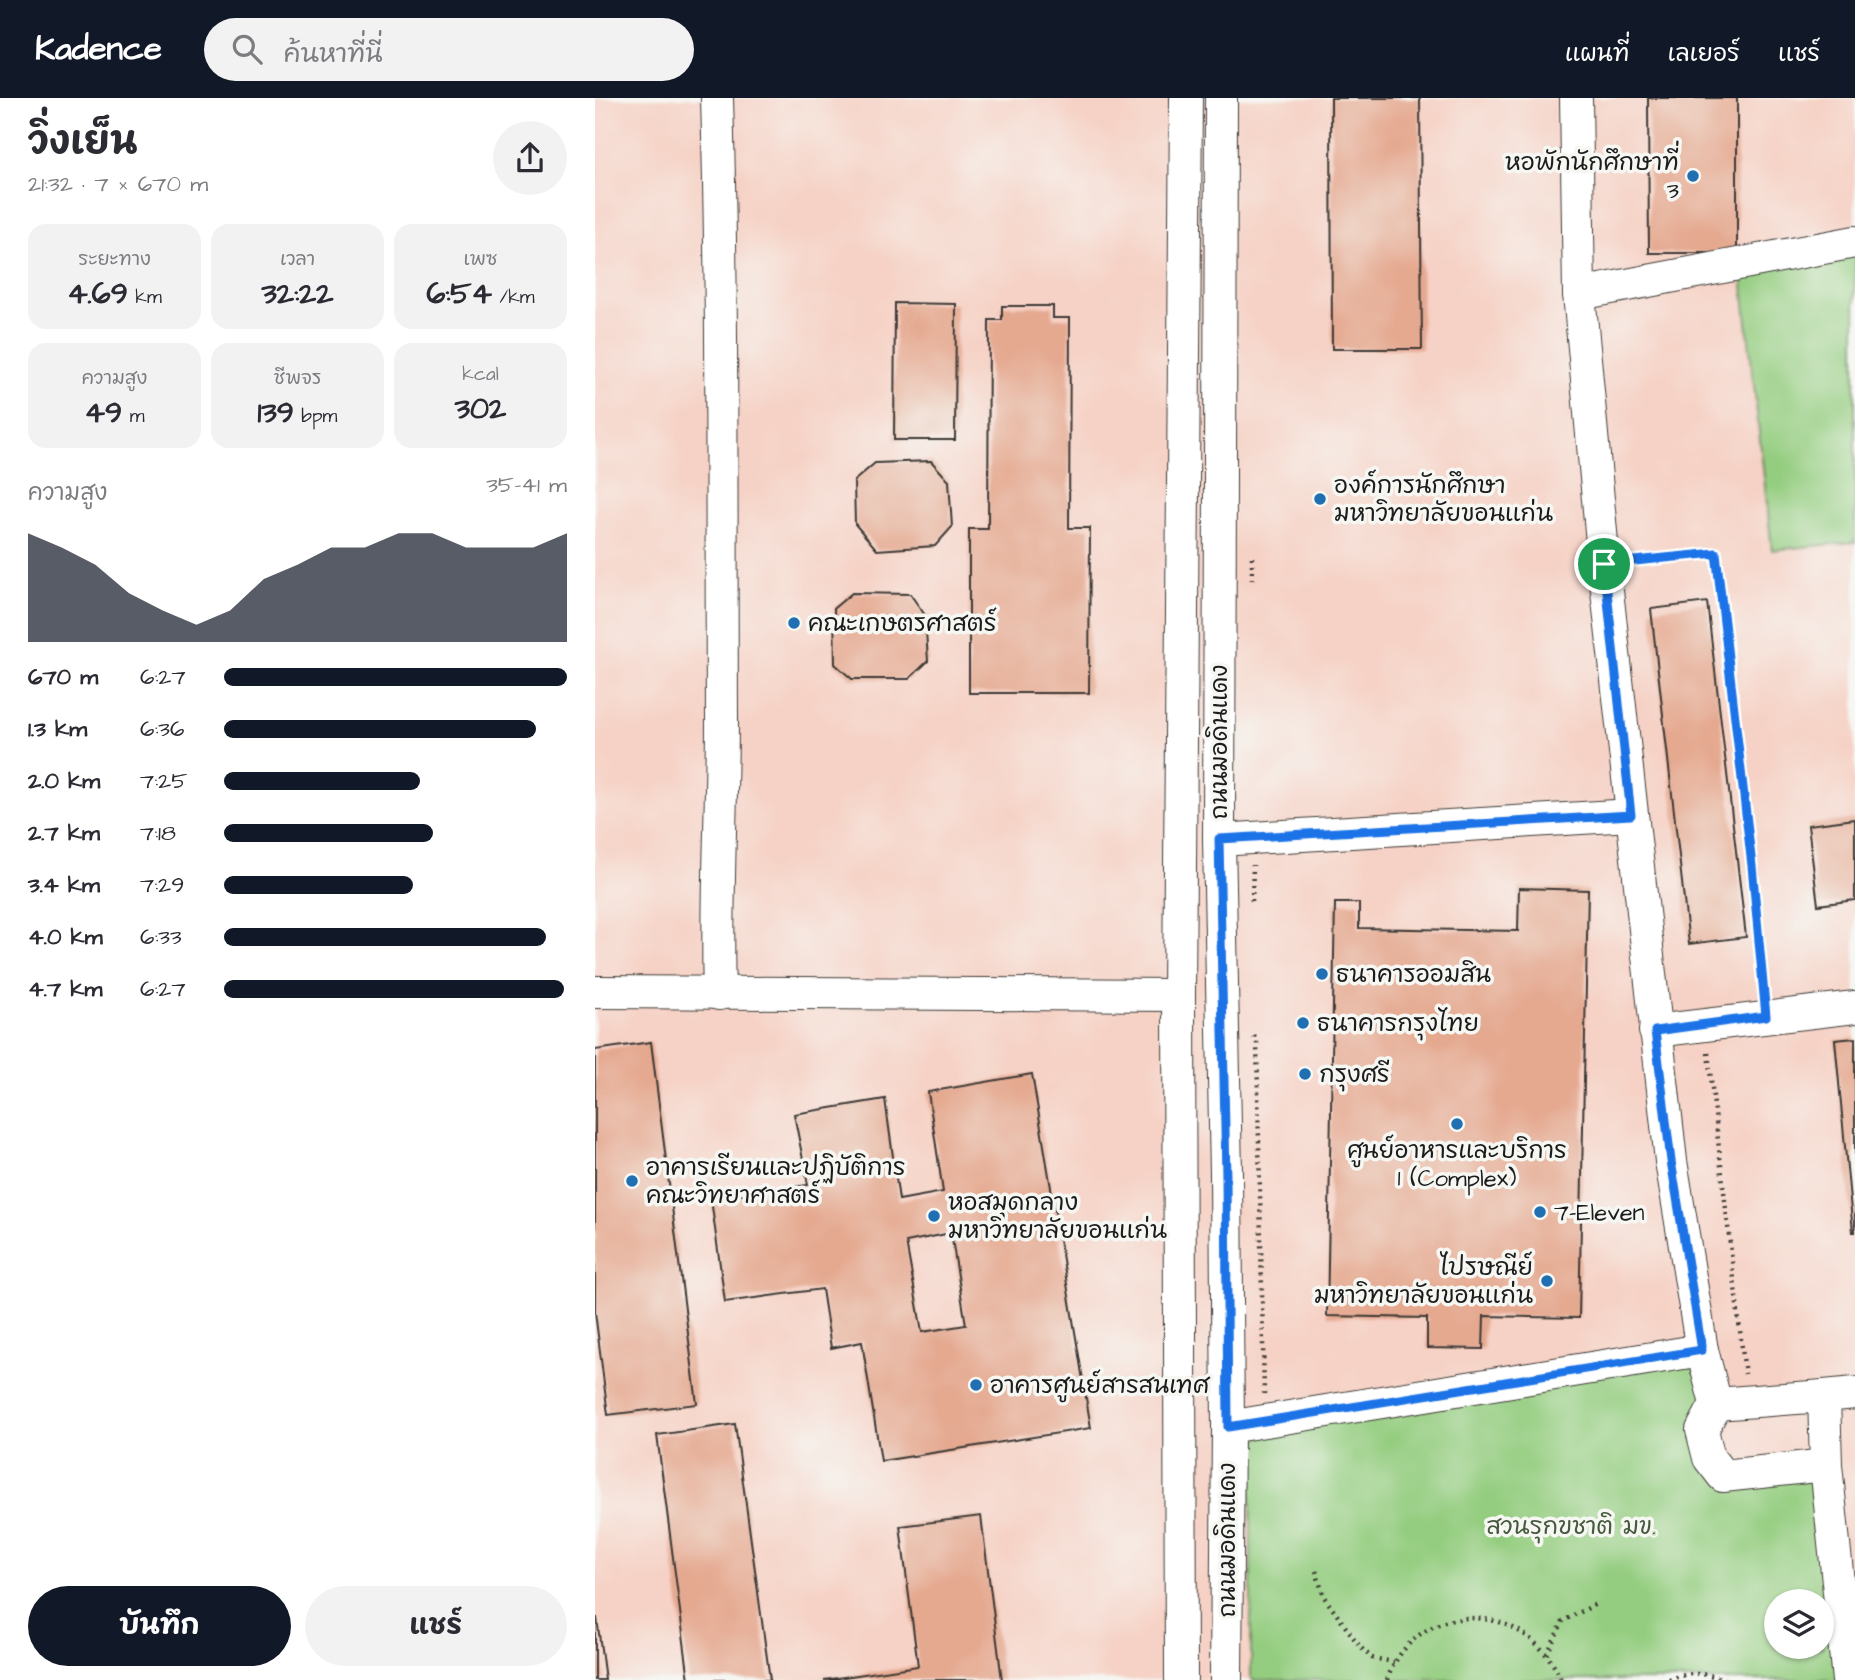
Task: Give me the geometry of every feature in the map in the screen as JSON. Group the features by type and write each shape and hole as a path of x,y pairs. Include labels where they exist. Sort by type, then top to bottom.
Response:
{"street":[{"path":"717,98 721,217 722,720 719,994"},
{"name":"ถนนมอดินแดง","path":"1181,1680 1179,995 1186,98"},
{"name":"ถนนมอดินแดง","path":"1221,98 1219,839 1226,1177 1226,1680"},
{"path":"1576,98 1579,294 1604,564 1671,1161 1702,1350 1716,1404 1702,1430 1709,1458 1723,1476 1826,1465"},
{"path":"1579,294 1855,242"},
{"path":"1183,561 1220,563"},
{"path":"1219,839 1631,815"},
{"path":"595,992 1179,995"},
{"path":"1655,1031 1855,1007"},
{"path":"1228,1427 1702,1350"},
{"path":"1716,1404 1840,1395 1826,1465 1848,1680"}],"path":[{"path":"1251,583 1252,544"},
{"path":"1604,564 1716,553 1752,866 1766,1016"},
{"path":"1252,907 1253,838"},
{"path":"1251,1030 1257,1044 1264,1422"},
{"path":"1707,1045 1745,1381"},
{"path":"1316,1571 1324,1597 1361,1647 1372,1658 1394,1662"},
{"path":"1547,1654 1563,1621 1596,1604"},
{"path":"1387,1680 1394,1662 1414,1640 1439,1624 1468,1618 1483,1618 1512,1626 1537,1643 1547,1654 1561,1680"},
{"path":"1669,1680 1686,1674 1697,1674 1725,1680"}],"shaded area":[{"path":"595,98 1855,98 1855,1680 595,1680"}],"green space":[{"path":"1855,247 1855,542 1772,550 1740,258"},
{"name":"สวนรุกขชาติ มข.","path":"1702,1350 1723,1476 1826,1465 1848,1680 1251,1680 1251,1449 1265,1430"}],"building":[{"path":"1331,98 1420,98 1422,349 1332,349"},
{"name":"หอพักนักศึกษาที่ 3","path":"1648,98 1737,98 1737,253 1649,253"},
{"path":"895,303 956,304 955,440 894,440"},
{"path":"1002,306 1053,306 1053,318 1070,318 1069,528 1090,528 1089,693 969,693 969,529 988,529 989,320 1002,320"},
{"path":"931,461 949,481 952,527 935,546 877,550 855,524 854,481 875,463"},
{"path":"852,593 910,594 925,615 928,661 909,679 852,679 835,664 834,608"},
{"path":"1707,602 1746,937 1689,944 1651,609"},
{"path":"1855,819 1855,900 1818,905 1808,825"},
{"name":"ศูนย์อาหารและบริการ 1 (Complex)","path":"1519,888 1588,890 1579,1318 1484,1316 1483,1349 1427,1348 1427,1318 1327,1316 1335,903 1359,903 1359,928 1518,931"},
{"path":"1855,1038 1855,1232 1853,1232 1835,1040"},
{"name":"อาคารเรียนและปฏิบัติการ คณะวิทยาศาสตร์","path":"651,1042 697,1404 608,1415 595,1312 595,1050"},
{"path":"1032,1074 1091,1428 881,1461 862,1342 831,1348 822,1289 725,1302 711,1199 808,1185 794,1114 885,1099 899,1200 943,1192 928,1092","holes":["951,1233 966,1325 922,1332 906,1242"]},
{"path":"735,1424 770,1680 689,1680 657,1435"},
{"path":"981,1516 1002,1680 824,1680 918,1666 900,1526"},
{"path":"597,1618 605,1680 595,1680"}],"place":[{"name":"หอพักนักศึกษาที่ 3","path":"1693,176"},
{"name":"องค์การนักศึกษา มหาวิทยาลัยขอนแก่น","path":"1320,499"},
{"name":"คณะเกษตรศาสตร์","path":"794,623"},
{"name":"ธนาคารออมสิน","path":"1322,974"},
{"name":"ธนาคารกรุงไทย","path":"1303,1023"},
{"name":"กรุงศรี","path":"1305,1074"},
{"name":"ศูนย์อาหารและบริการ 1 (Complex)","path":"1457,1124"},
{"name":"อาคารเรียนและปฏิบัติการ คณะวิทยาศาสตร์","path":"632,1181"},
{"name":"7-Eleven","path":"1540,1212"},
{"name":"หอสมุดกลาง มหาวิทยาลัยขอนแก่น","path":"934,1216"},
{"name":"ไปรษณีย์ มหาวิทยาลัยขอนแก่น","path":"1547,1281"},
{"name":"อาคารศูนย์สารสนเทศ","path":"976,1385"}],"route":[{"path":"1716,553 1752,866 1766,1016 1655,1031 1671,1161 1702,1350 1228,1427 1219,839 1631,815 1604,564 1716,553"}]}
